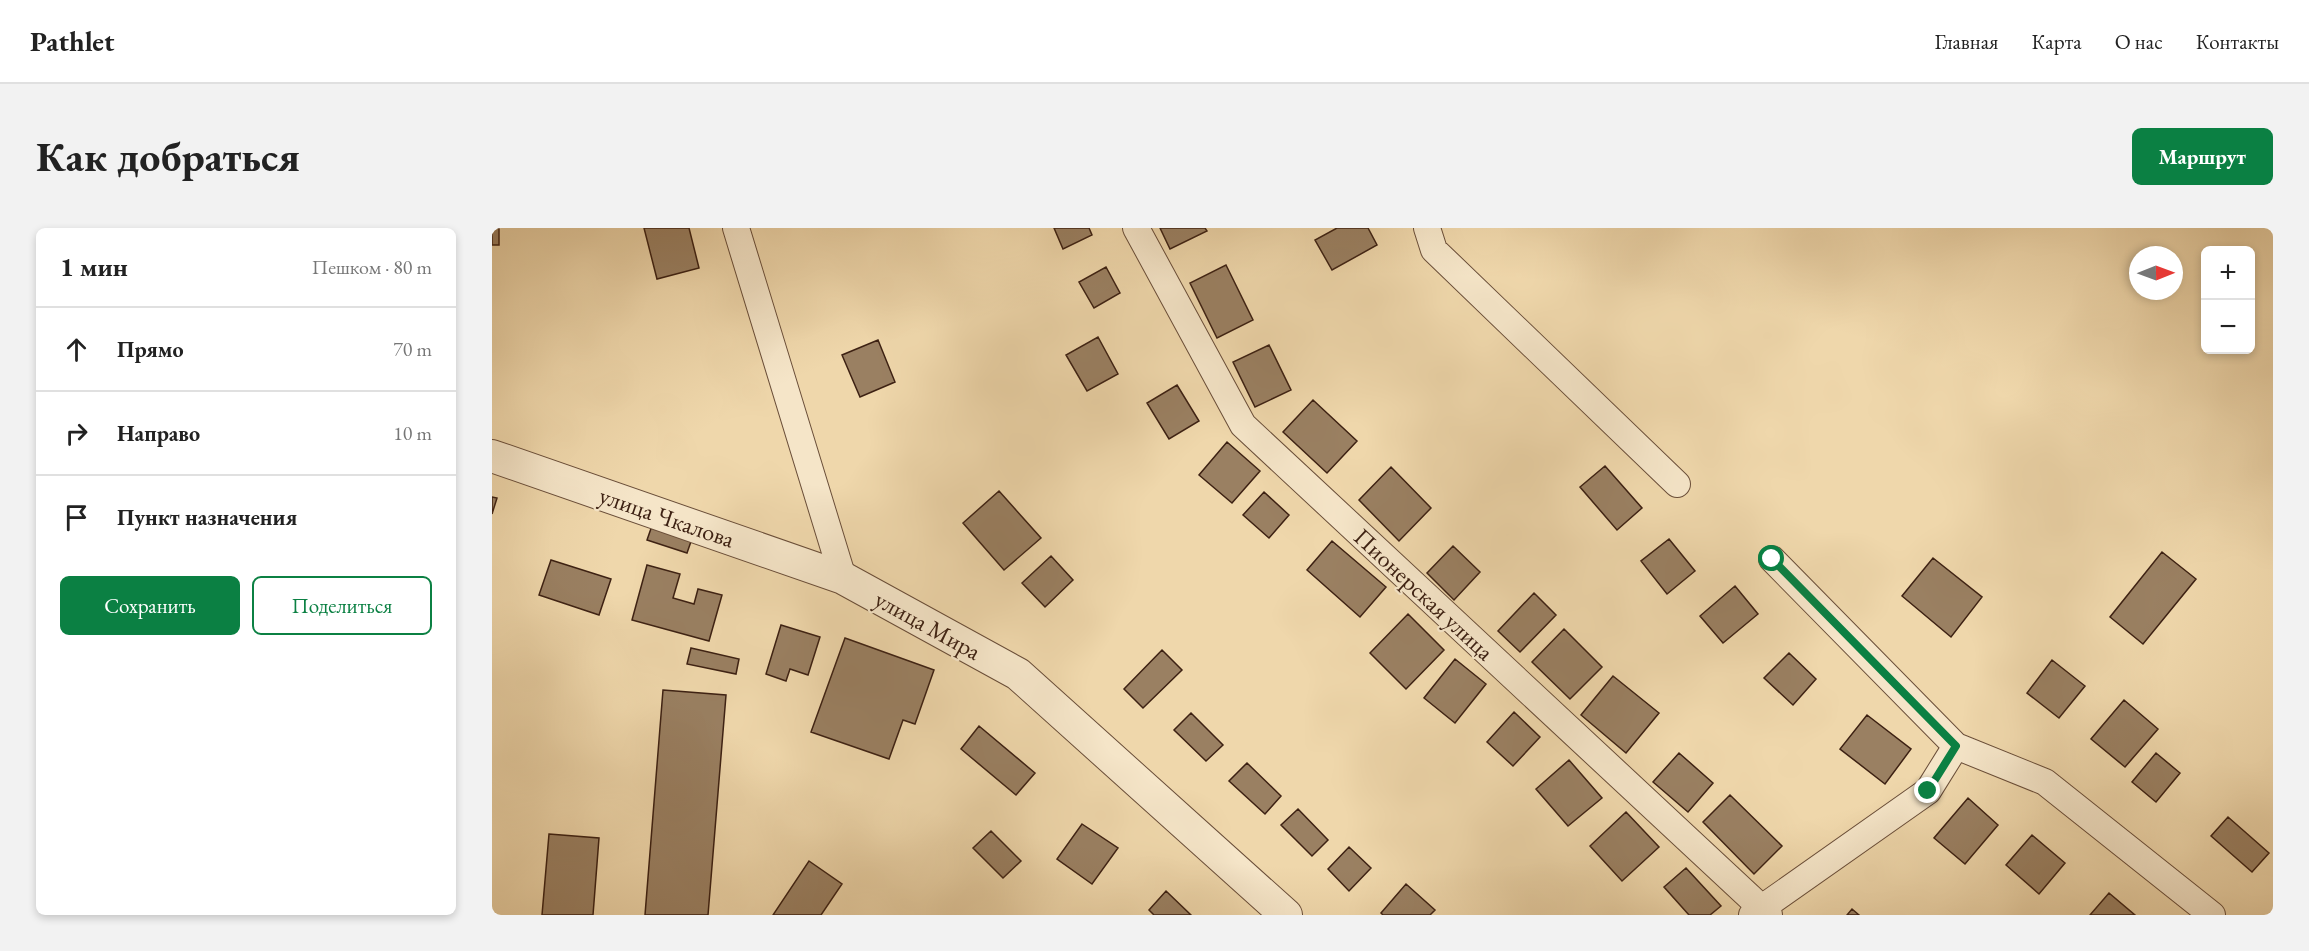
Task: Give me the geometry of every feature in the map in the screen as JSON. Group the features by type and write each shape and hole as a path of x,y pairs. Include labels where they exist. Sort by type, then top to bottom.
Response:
{"street":[{"path":"736,228 843,578"},
{"name":"Пионерская улица","path":"1136,228 1243,425 1761,913"},
{"path":"1427,228 1434,250 1677,484"},
{"name":"улица Чкалова","path":"492,456 843,578"},
{"path":"1772,559 1956,746 2045,782 2212,915"},
{"name":"улица Мира","path":"843,578 1018,674 1286,915"},
{"path":"1761,913 1928,791 1956,746"}],"building":[{"path":"492,228 499,228 499,245 492,245"},
{"path":"644,228 689,228 699,268 657,279"},
{"path":"1054,228 1089,228 1092,235 1063,249"},
{"path":"1160,228 1205,228 1207,231 1170,249"},
{"path":"1337,228 1368,228 1377,245 1332,270 1315,240"},
{"path":"1226,265 1253,320 1217,338 1190,283"},
{"path":"1106,267 1120,293 1094,308 1079,282"},
{"path":"1098,337 1118,374 1087,391 1066,355"},
{"path":"878,340 895,382 860,397 842,355"},
{"path":"1269,345 1291,390 1255,407 1233,362"},
{"path":"1177,385 1199,421 1169,439 1147,403"},
{"path":"1313,400 1357,441 1327,473 1283,432"},
{"path":"1227,442 1260,471 1232,503 1199,475"},
{"path":"1605,466 1642,508 1617,530 1580,487"},
{"path":"1391,467 1431,508 1399,541 1359,500"},
{"path":"999,491 1041,538 1004,570 963,523"},
{"path":"1264,492 1289,515 1269,538 1243,515"},
{"path":"492,497 497,498 492,514"},
{"path":"655,517 695,530 687,553 647,540"},
{"path":"1669,539 1695,571 1667,594 1641,561"},
{"path":"1332,541 1386,587 1360,617 1307,570"},
{"path":"1453,546 1480,572 1454,600 1427,573"},
{"path":"2162,552 2196,579 2143,644 2110,617"},
{"path":"1051,556 1073,580 1045,607 1022,583"},
{"path":"1933,558 1982,597 1951,637 1902,596"},
{"path":"551,560 611,579 599,615 539,595"},
{"path":"647,565 680,574 673,598 694,604 698,589 722,595 709,641 632,620"},
{"path":"1735,586 1758,614 1723,643 1700,616"},
{"path":"1534,593 1556,615 1520,652 1498,631"},
{"path":"1408,614 1444,650 1406,689 1370,653"},
{"path":"781,625 820,637 808,675 790,669 786,681 766,674"},
{"path":"1564,629 1602,667 1570,699 1532,662"},
{"path":"845,638 934,670 915,724 903,720 889,759 811,732"},
{"path":"691,648 739,659 736,674 687,664"},
{"path":"1162,650 1182,670 1143,708 1124,689"},
{"path":"1789,653 1816,679 1793,705 1764,678"},
{"path":"1455,659 1486,684 1455,723 1424,698"},
{"path":"2052,660 2085,686 2059,718 2027,693"},
{"path":"1613,676 1659,713 1626,753 1581,715"},
{"path":"663,690 726,695 708,915 645,915"},
{"path":"2124,700 2158,729 2125,767 2091,739"},
{"path":"1514,712 1540,737 1513,766 1487,742"},
{"path":"1191,713 1223,745 1206,761 1174,730"},
{"path":"1867,715 1911,749 1885,784 1840,749"},
{"path":"979,726 1035,773 1016,795 961,749"},
{"path":"1679,753 1713,783 1688,812 1653,782"},
{"path":"2156,753 2180,773 2156,802 2132,782"},
{"path":"1569,760 1602,798 1568,826 1536,789"},
{"path":"1247,763 1281,796 1265,814 1229,781"},
{"path":"1730,795 1782,846 1754,874 1703,822"},
{"path":"1968,798 1998,825 1965,864 1934,838"},
{"path":"1298,809 1328,840 1312,856 1281,825"},
{"path":"1626,812 1659,847 1622,881 1590,846"},
{"path":"2228,817 2269,853 2252,872 2211,836"},
{"path":"1082,824 1118,848 1092,884 1057,859"},
{"path":"991,831 1021,861 1003,878 973,848"},
{"path":"549,834 599,838 593,915 542,915"},
{"path":"2032,835 2065,863 2039,894 2006,865"},
{"path":"1349,847 1371,868 1349,891 1328,869"},
{"path":"809,861 842,884 821,915 773,915"},
{"path":"1686,868 1721,906 1710,915 1689,915 1664,887"},
{"path":"1406,884 1435,910 1430,915 1383,915 1381,913"},
{"path":"1166,891 1191,915 1154,915 1149,910"},
{"path":"2109,893 2135,915 2090,915"},
{"path":"1852,909 1859,915 1847,915"}],"route":[{"path":"1772,559 1956,746 1928,791"}]}
